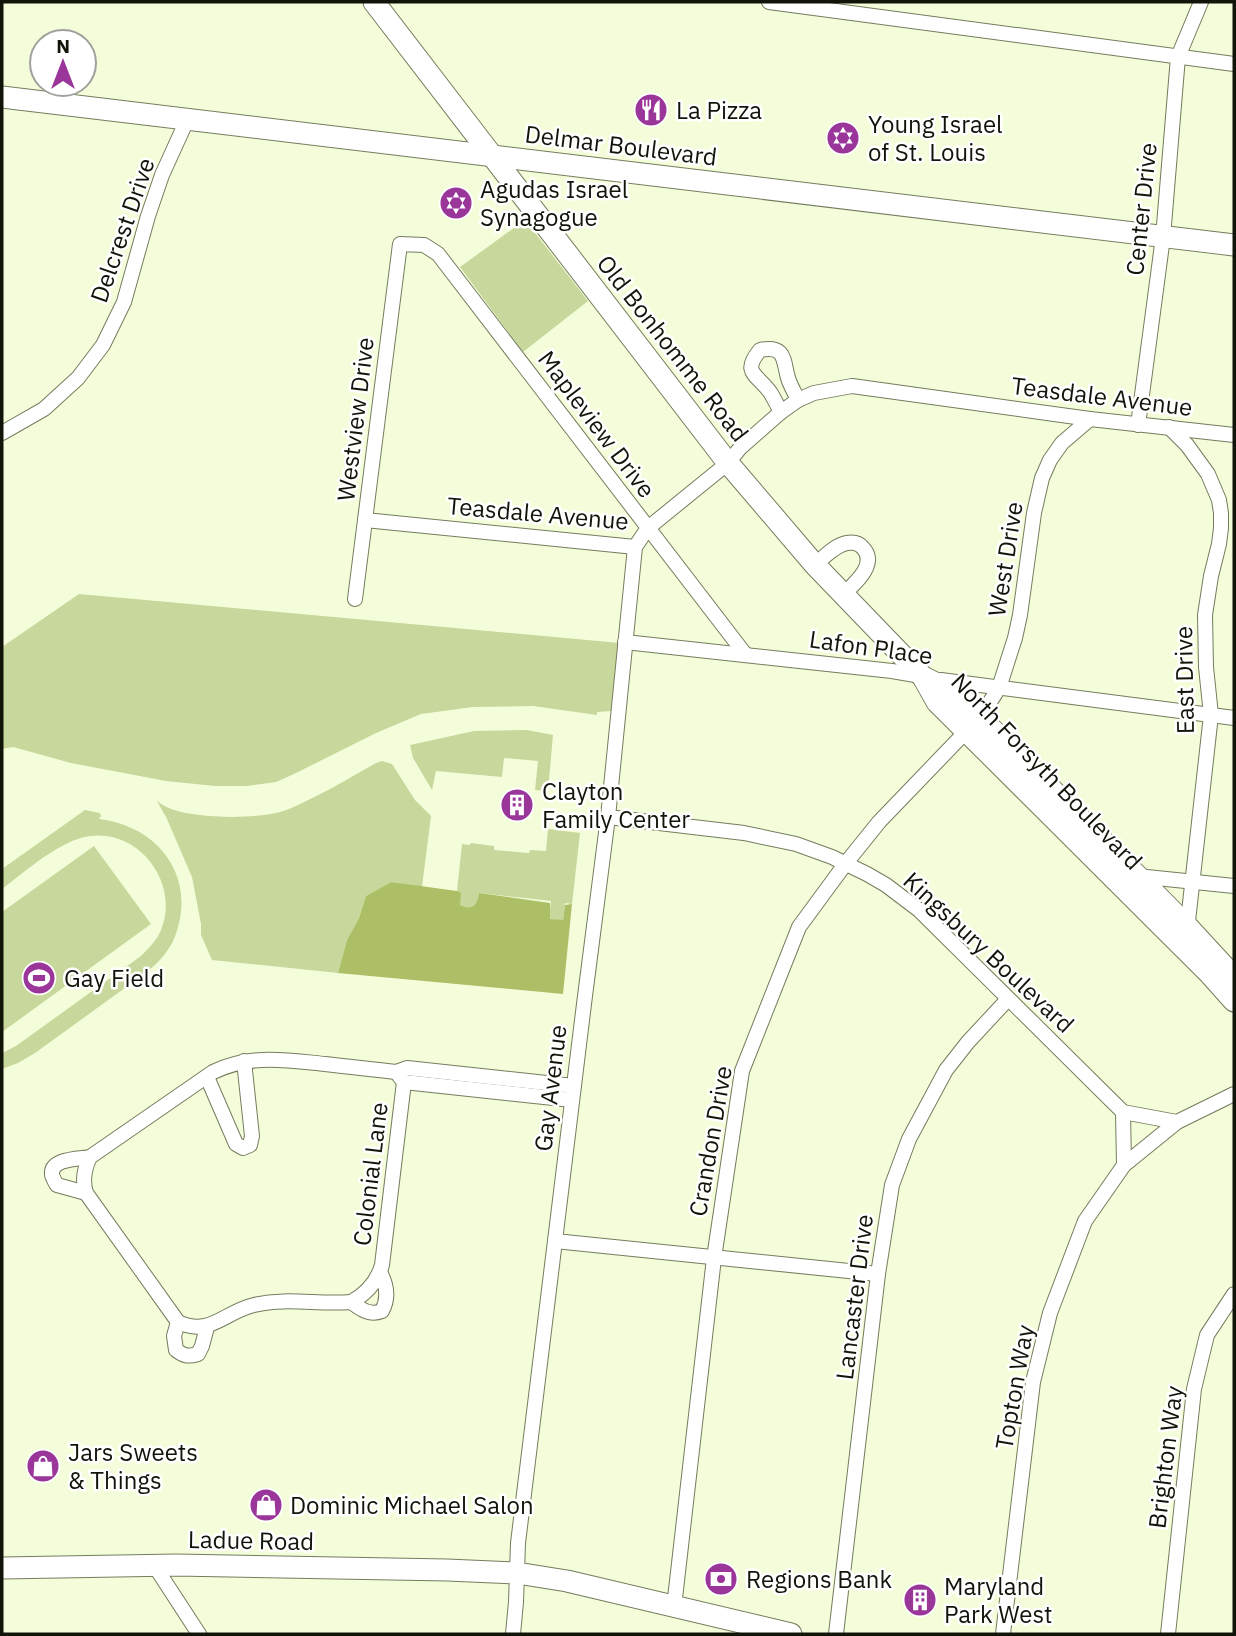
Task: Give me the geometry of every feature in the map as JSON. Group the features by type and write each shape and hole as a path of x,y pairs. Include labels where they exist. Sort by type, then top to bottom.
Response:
{"main road":[{"name":"Old Bonhomme Road","path":"374,2 728,463 815,565 923,677"},
{"name":"Delmar Boulevard","path":"2,97 1234,245"},
{"name":"North Forsyth Boulevard","path":"923,677 957,694 973,724 1234,1000"},
{"name":"North Forsyth Boulevard","path":"973,724 1137,876 1234,977"},
{"name":"Ladue Road","path":"2,1568 154,1565 508,1572 553,1578 791,1634"}],"street":[{"path":"769,2 849,7 1234,64"},
{"name":"Center Drive","path":"1138,425 1163,237 1178,57 1201,2"},
{"name":"Delcrest Drive","path":"2,433 44,410 78,378 103,345 124,302 162,175 187,120"},
{"name":"Westview Drive","path":"355,599 400,244"},
{"name":"Mapleview Drive","path":"400,244 424,245 438,254 745,654"},
{"path":"781,412 769,390 755,377 750,366 760,350 770,348 779,352 786,361 788,378 798,400"},
{"name":"Teasdale Avenue","path":"365,520 635,547 648,528 728,463 740,448 781,412 814,393 852,386 1090,419 1234,435"},
{"name":"West Drive","path":"973,724 999,688 1015,638 1042,478 1062,443 1090,419"},
{"name":"East Drive","path":"1169,427 1187,445 1208,474 1219,500 1222,528 1205,615 1206,667 1211,715 1185,949"},
{"path":"815,565 837,547 847,543 858,543 866,550 866,568 844,594"},
{"name":"Gay Avenue","path":"513,1634 516,1602 508,1572 518,1543 608,817 635,547"},
{"name":"Lafon Place","path":"625,642 892,671 999,688 1234,718"},
{"name":"Crandon Drive","path":"674,1606 714,1258 742,1071 799,927 846,863 894,805 973,724"},
{"name":"Kingsbury Boulevard","path":"608,817 771,838 818,851 886,885 919,910 1123,1112"},
{"path":"1137,876 1234,886"},
{"name":"Lancaster Drive","path":"836,1634 878,1274 892,1185 909,1139 946,1070 1008,999"},
{"name":"Colonial Lane","path":"86,1193 57,1185 52,1175 53,1168 60,1163 90,1157 226,1066 269,1058 400,1077"},
{"path":"207,1077 236,1144 243,1149 250,1145 252,1136 244,1061"},
{"name":"Colonial Lane","path":"351,1302 373,1284 380,1272 400,1077 407,1068 434,1078 573,1093"},
{"path":"1124,1165 1123,1112 1177,1122 1234,1094"},
{"name":"Topton Way","path":"1003,1634 1033,1382 1047,1324 1085,1221 1124,1165 1177,1122"},
{"path":"90,1157 85,1168 86,1193 178,1322 186,1326 207,1327 198,1354 189,1357 176,1350 174,1336 178,1322"},
{"path":"555,1241 878,1274"},
{"name":"Colonial Lane","path":"207,1327 250,1306 270,1302 351,1302 364,1311 375,1314 382,1311 387,1302 387,1289 380,1272"},
{"name":"Brighton Way","path":"1168,1634 1194,1389 1208,1335 1234,1294"},
{"path":"154,1565 199,1634"}],"green space":[{"path":"525,220 588,301 523,352 460,267"},
{"path":"79,594 620,643 612,711 597,712 597,715 533,706 473,707 421,714 276,782 247,786 166,781 71,763 13,747 2,749 2,647"},
{"path":"527,730 553,735 548,791 535,790 538,761 504,758 502,777 436,771 432,790 413,758 410,745 474,731"},
{"path":"382,761 392,764 415,800 431,816 422,887 391,882 366,896 359,918 347,940 338,973 212,960 201,935 192,877 157,801 171,809 197,815 230,817 277,813 311,799"},
{"path":"85,810 100,813 99,819 136,830 164,853 179,884 181,903 176,933 164,955 147,972 35,1053 2,1069 2,1053 16,1046 141,956 161,930 165,895 160,878 151,863 139,851 125,841 108,836 90,836 67,843 2,889 2,869"},
{"path":"548,829 580,833 572,904 565,903 563,921 549,919 551,901 479,893 474,906 460,905 457,891 462,844 494,846 494,850 529,853 530,850 546,851"},
{"name":"Gay Field","path":"94,846 151,924 2,1032 2,912"},
{"path":"391,882 457,891 461,893 460,905 468,907 476,904 479,893 550,903 550,919 563,920 565,905 572,904 563,994 338,973 347,940 359,918 366,896"}],"place":[{"name":"La Pizza","path":"651,110"},
{"name":"Young Israel of St. Louis","path":"843,138"},
{"name":"Agudas Israel Synagogue","path":"456,203"},
{"name":"Clayton Family Center","path":"517,805"},
{"name":"Gay Field","path":"39,978"},
{"name":"Jars Sweets & Things","path":"43,1466"},
{"name":"Dominic Michael Salon","path":"266,1505"},
{"name":"Regions Bank","path":"721,1579"},
{"name":"Maryland Park West","path":"920,1600"}]}
